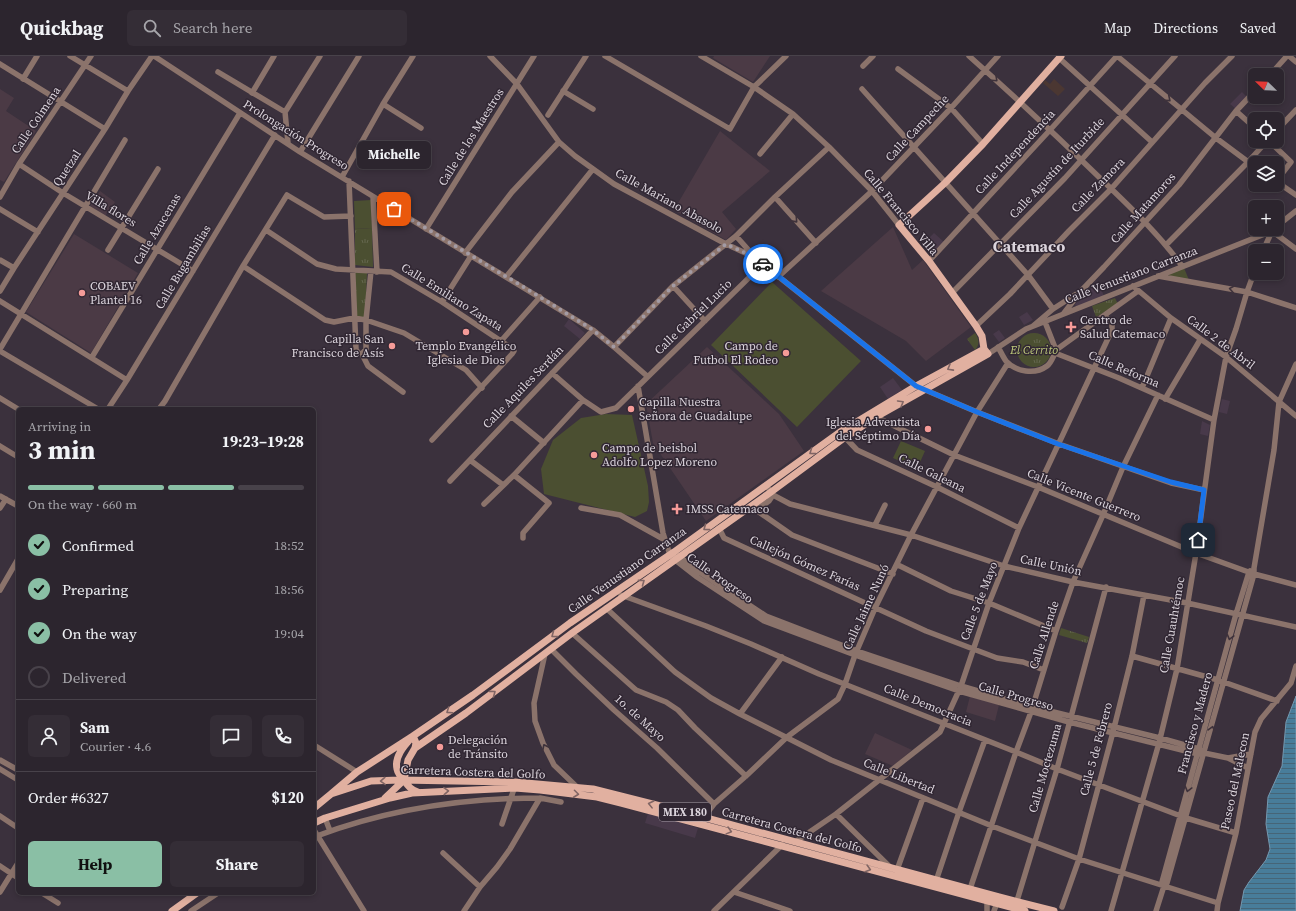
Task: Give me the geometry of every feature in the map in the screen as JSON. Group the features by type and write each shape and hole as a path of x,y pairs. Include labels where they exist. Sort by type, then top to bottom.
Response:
{"main road":[{"path":"899,225 945,183 983,144 1060,57"},
{"name":"Calle Francisco Villa","path":"899,225 928,261 976,326 982,336 986,352"},
{"name":"Calle Venustiano Carranza","path":"331,794 357,772 413,736 617,590 772,494 869,413 916,386 986,352"},
{"name":"Calle Venustiano Carranza","path":"416,748 466,713 622,597 673,554 766,485 842,435 923,390 986,352"},
{"path":"382,800 389,796 404,780 408,760 416,748 416,742 413,736 401,750 397,763 397,770 404,780 408,786 419,793"},
{"name":"Carretera Costera del Golfo","path":"316,806 331,794 371,781 404,780 593,789 782,845 1015,905 1054,911"},
{"name":"Carretera Costera del Golfo","path":"316,822 382,800 412,793 515,785 540,790 597,797 795,842 970,889 987,897"},
{"path":"172,911 194,895"},
{"name":"Carretera Costera del Golfo","path":"1015,905 1025,911"}],"street":[{"path":"23,78 37,56"},
{"path":"70,56 128,91"},
{"name":"Calle Colmena","path":"0,196 19,164 91,56"},
{"name":"Quetzal","path":"0,291 128,91 153,56"},
{"name":"Prolongación Progreso","path":"153,56 300,152 593,330 647,376"},
{"path":"252,93 274,56"},
{"path":"288,144 285,112 320,56"},
{"path":"300,152 359,56"},
{"path":"342,177 383,104 413,56"},
{"name":"Calle Mariano Abasolo","path":"490,56 517,84 559,142 575,156 614,184 726,244 754,257 923,390"},
{"name":"Calle de los Maestros","path":"426,229 534,56"},
{"path":"548,115 586,56"},
{"path":"604,56 730,129 754,87 786,56"},
{"name":"Calle Francisco Villa","path":"701,56 754,87 793,114 829,147 872,191 899,225"},
{"path":"862,66 873,56"},
{"path":"969,56 1081,159 1146,223 1166,245 1182,266"},
{"name":"Calle Campeche","path":"778,277 872,191 998,56"},
{"path":"1117,56 1216,138 1248,162 1166,245"},
{"name":"Calle Independencia","path":"928,261 1117,56"},
{"name":"Calle Agustín de Iturbide","path":"952,293 1122,116 1175,56"},
{"name":"Calle Zamora","path":"976,326 1010,294 1111,189 1181,109 1232,56"},
{"path":"1277,68 1288,56 1296,62"},
{"path":"1060,57 1090,87 1152,142"},
{"path":"0,64 105,129"},
{"path":"898,69 951,108 983,144"},
{"path":"218,72 285,112"},
{"path":"862,89 1028,275 1053,309"},
{"path":"564,91 593,109"},
{"name":"Calle Matamoros","path":"1033,326 1053,309 1081,291 1146,223 1179,185 1236,111 1248,98"},
{"path":"383,104 421,128"},
{"path":"1284,123 1296,110"},
{"path":"1236,111 1248,122"},
{"name":"Calle Azucenas","path":"92,357 240,113"},
{"path":"760,154 793,114"},
{"name":"Calle Bugambilias","path":"109,407 275,135"},
{"path":"95,407 0,350 125,140"},
{"path":"442,302 468,255 512,192 559,142"},
{"path":"614,347 673,286 736,236 775,197 829,147"},
{"path":"1254,156 1261,148"},
{"path":"1276,148 1291,162 1284,172"},
{"name":"Villa flores","path":"19,164 63,193 193,271"},
{"path":"506,277 593,168"},
{"path":"108,250 158,169"},
{"path":"349,181 356,349 362,354 368,366 403,392"},
{"path":"1284,186 1296,195"},
{"path":"160,407 243,266 287,195 324,217 351,216"},
{"path":"373,197 377,272"},
{"path":"775,197 816,243"},
{"path":"0,209 38,232"},
{"path":"1284,220 1296,210"},
{"name":"Calle Emiliano Zapata","path":"266,230 317,264 336,269 392,272 510,346 514,351 482,388"},
{"path":"736,236 754,257"},
{"name":"Calle Venustiano Carranza","path":"986,352 998,347 1033,326 1259,236"},
{"path":"1280,236 1296,249"},
{"path":"0,260 14,268"},
{"name":"Calle Gabriel Lucio","path":"583,400 601,412 616,408 763,264"},
{"path":"243,266 325,320 334,322 354,318 366,320 404,333 466,370 482,388 432,440"},
{"path":"362,354 366,349 366,320 371,271"},
{"path":"1157,276 1247,292 1296,308"},
{"name":"Calle Cuauhtémoc","path":"1111,911 1159,741 1177,669 1196,553 1214,420 1226,357 1251,280"},
{"path":"673,286 705,321"},
{"name":"Calle 2 de Abril","path":"1133,286 1171,318 1226,357 1296,416"},
{"path":"1063,314 1081,291"},
{"path":"998,347 1005,361 1018,370 1032,372 1040,369 1047,365 1056,351 1138,291"},
{"path":"501,341 540,297"},
{"path":"0,301 22,313 127,380"},
{"name":"Calle 5 de Mayo","path":"795,842 836,814 940,732 960,689 972,649 1019,528 1112,330 1112,324 1105,315"},
{"path":"1142,388 1171,318"},
{"path":"1045,322 1056,351"},
{"name":"Calle Aquiles Serdán","path":"450,481 593,330"},
{"path":"1165,399 1200,340"},
{"name":"Calle Reforma","path":"1056,351 1214,420"},
{"name":"Calle Jaime Nunó","path":"703,821 714,804 787,737 838,698 876,606 912,535 977,412 1008,364"},
{"name":"Francisco y Madero","path":"1184,817 1198,752 1218,680 1252,572 1274,450 1279,402 1296,364"},
{"path":"484,504 514,475 583,400 552,373"},
{"path":"638,386 665,540 673,554"},
{"path":"923,390 1058,444 1171,482 1204,490"},
{"name":"Calle Allende","path":"970,889 1032,709 1073,582 1123,466 1158,396"},
{"path":"0,398 16,408"},
{"name":"Calle Vicente Guerrero","path":"869,413 954,455 1038,487 1196,553 1296,585"},
{"path":"511,416 544,443"},
{"name":"Calle Galeana","path":"842,435 857,450 937,487 1019,528"},
{"path":"0,446 16,456"},
{"path":"470,460 503,485"},
{"path":"514,475 549,503 523,535"},
{"name":"Calle Unión","path":"766,485 772,494 778,499 790,504 912,535 1004,566 1073,582 1187,603 1296,627"},
{"path":"772,494 769,500 756,510 792,535 893,574"},
{"path":"0,508 3,497 16,505"},
{"path":"875,525 885,505"},
{"path":"581,508 620,515 665,540"},
{"name":"Callejón Gómez Farías","path":"719,528 724,538 926,630 997,658 1023,662 1044,670"},
{"name":"Calle Progreso","path":"673,554 698,577 765,619 856,653 960,689 1198,752 1228,758 1248,768"},
{"path":"0,590 16,562"},
{"path":"898,565 951,591 989,603 1056,631"},
{"name":"Calle Moctezuma","path":"1015,905 1057,769 1106,587"},
{"path":"617,590 622,597"},
{"name":"Calle 5 de Febrero","path":"1062,907 1079,859 1132,656 1144,595"},
{"name":"Calle Democracia","path":"622,597 706,626 944,724 1142,802 1236,833"},
{"name":"Calle Libertad","path":"606,608 675,672 711,698 831,760 992,826 1079,859 1218,902"},
{"name":"Francisco y Madero","path":"1156,911 1164,886 1162,882 1204,753 1224,682 1239,614"},
{"path":"572,633 636,690 666,702 678,710 746,776"},
{"name":"1o. de Mayo","path":"551,649 614,710 657,748 714,804"},
{"path":"545,654 534,703 536,721 543,744 554,765 578,788"},
{"path":"1132,656 1218,680 1277,701"},
{"path":"740,714 782,657"},
{"name":"Paseo del Malecon","path":"1217,911 1236,833 1255,732 1261,719 1291,683 1296,666"},
{"path":"936,880 959,812 986,740"},
{"path":"316,746 357,772"},
{"path":"1228,758 1251,754"},
{"path":"0,760 16,769"},
{"path":"0,768 16,779"},
{"path":"502,824 512,798 515,785"},
{"path":"316,837 379,816 423,807 475,800 512,798 540,798 561,802"},
{"path":"464,911 480,886 497,867 540,798"},
{"path":"836,814 894,869 923,798"},
{"path":"0,816 16,827"},
{"path":"325,818 330,831"},
{"path":"316,839 364,911"},
{"path":"714,911 782,845"},
{"path":"443,853 480,886"},
{"path":"0,866 16,877"},
{"path":"0,892 16,866"},
{"path":"734,892 790,911"},
{"path":"45,895 58,903"},
{"path":"191,911 215,895"},
{"path":"987,897 987,911"},
{"path":"994,911 998,900"},
{"path":"770,911 774,906"}],"shaded area":[{"path":"714,56 770,56 753,82 713,58"},
{"path":"1054,79 1065,89 1058,96 1043,83 1045,80 1050,84"},
{"path":"0,89 14,98 6,111 36,131 4,182 0,180"},
{"path":"1242,92 1247,97 1236,109 1230,104"},
{"path":"720,131 770,171 722,212 736,229 726,240 674,210"},
{"path":"100,191 115,202 105,216 90,206"},
{"path":"893,227 912,270 923,260 971,327 926,361 906,341 821,291"},
{"path":"934,233 944,242 936,250 927,240"},
{"name":"COBAEV Plantel 16","path":"74,234 138,273 91,353 26,312"},
{"path":"1098,282 1104,296 1076,307 1075,304"},
{"path":"1027,312 1033,320 1024,325 1019,317"},
{"path":"569,319 585,333 580,339 564,326"},
{"path":"999,330 1005,338 999,342 993,334"},
{"path":"707,347 779,414 804,451 706,521 653,443 646,404"},
{"path":"893,378 902,390 888,399 880,387"},
{"path":"1222,399 1230,401 1227,414 1219,412"},
{"path":"1202,421 1210,425 1208,436 1200,434"},
{"path":"970,696 999,705 995,721 966,712"},
{"path":"875,733 912,750 893,766 865,754"},
{"path":"648,813 698,828 695,838 645,823"}],"green space":[{"path":"371,200 372,228 355,229 354,201"},
{"path":"372,228 373,267 355,265 355,229"},
{"path":"1184,268 1189,280 1166,275"},
{"path":"355,272 367,273 365,317 356,317"},
{"name":"Campo de Futbol El Rodeo","path":"772,282 861,361 797,427 711,345"},
{"path":"1115,298 1118,304 1096,317 1092,306"},
{"path":"975,333 978,346 975,350 967,339"},
{"name":"El Cerrito","path":"1034,333 1040,334 1046,338 1050,344 1050,356 1046,362 1040,366 1034,367 1028,366 1022,362 1018,356 1017,350 1018,344 1022,338 1028,334"},
{"name":"Campo de beisbol Adolfo Lopez Moreno","path":"606,414 632,415 648,486 649,502 647,511 635,517 544,494 541,469 553,440 581,418"},
{"path":"901,441 925,451 917,469 893,458"},
{"path":"1061,628 1089,637 1087,643 1059,635"}],"water":[{"path":"1296,696 1296,911 1240,911 1244,890 1266,860 1270,849 1266,824 1268,797 1282,766 1286,722"}],"way so far":[{"path":"394,209 593,330 614,347 673,286 726,244 754,257 763,264"}],"place":[{"name":"Michelle","path":"394,209"},
{"name":"COBAEV Plantel 16","path":"82,293"},
{"name":"Centro de Salud Catemaco","path":"1071,327"},
{"name":"Templo Evangélico Iglesia de Dios","path":"466,332"},
{"name":"Capilla San Francisco de Asís","path":"392,346"},
{"name":"Campo de Futbol El Rodeo","path":"786,353"},
{"name":"Capilla Nuestra Señora de Guadalupe","path":"631,409"},
{"name":"Iglesia Adventista del Séptimo Día","path":"928,429"},
{"name":"Campo de beisbol Adolfo Lopez Moreno","path":"594,455"},
{"name":"IMSS Catemaco","path":"677,509"},
{"name":"Delegación de Tránsito","path":"440,747"}],"district":[{"name":"Catemaco","path":"1029,246"}],"route":[{"path":"763,264 923,390 1058,444 1171,482 1204,490 1198,540"}]}
